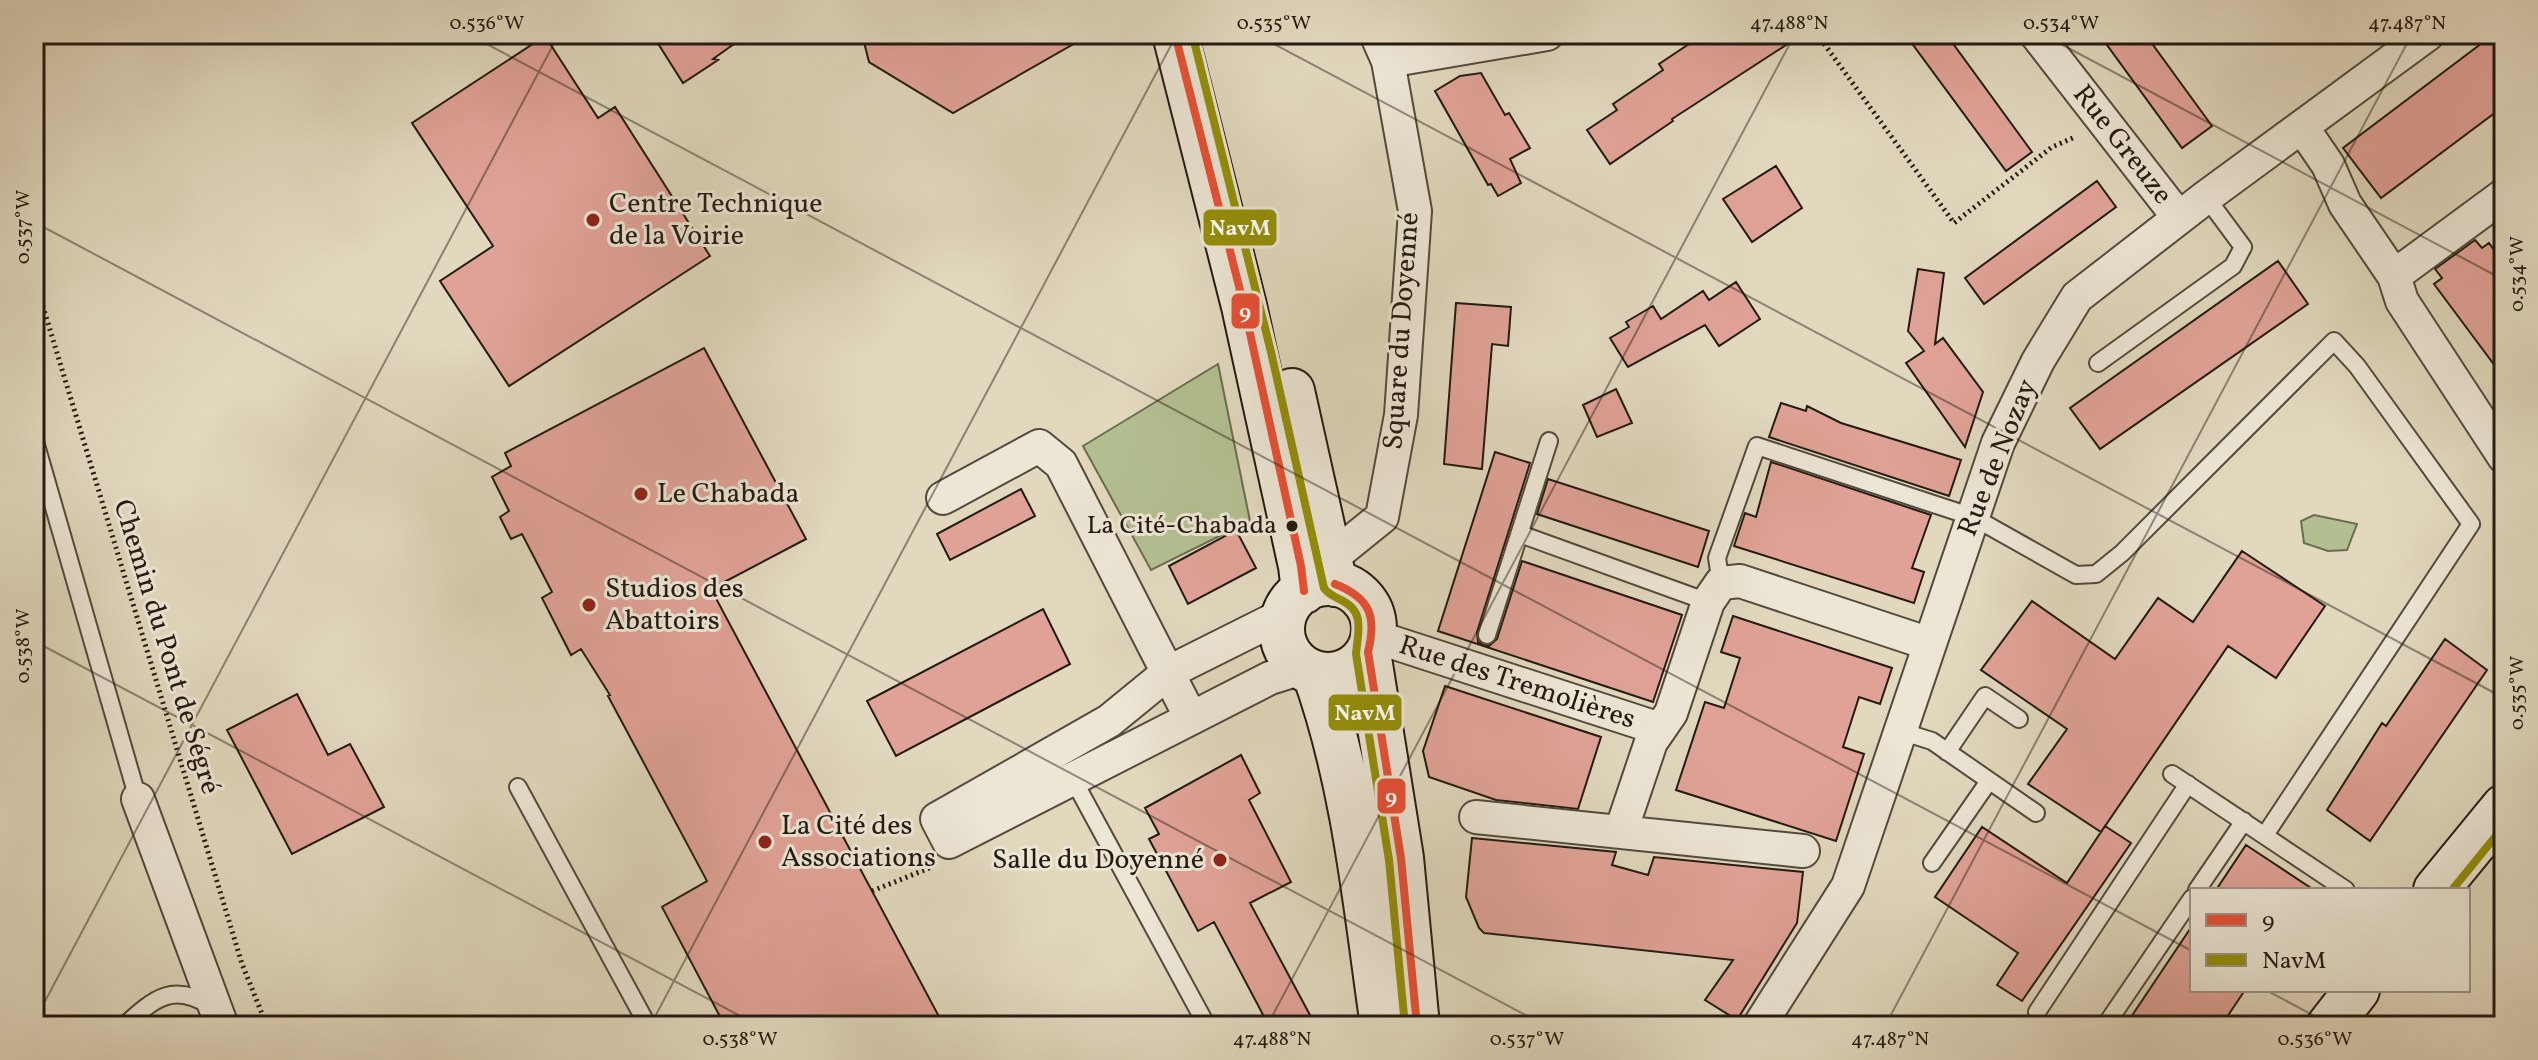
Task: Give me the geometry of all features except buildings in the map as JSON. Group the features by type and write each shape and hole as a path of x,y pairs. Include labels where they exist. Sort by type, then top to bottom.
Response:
{"main road":[{"path":"1175,34 1244,306 1301,566 1314,587"},
{"path":"1205,34 1283,349 1314,587 1282,629 1284,644 1291,657 1309,671 1337,736 1383,1026"},
{"path":"1314,587 1348,588 1369,608 1373,622 1370,644 1401,858 1417,1026"},
{"path":"1309,671 1340,674 1361,662 1370,644"},
{"path":"2438,888 2504,807"},
{"path":"2329,1026 2355,992"}],"street":[{"path":"1382,47 1547,34"},
{"name":"Rue Greuze","path":"2036,34 2179,218"},
{"name":"Rue de Nozay","path":"1759,1026 1848,886 1998,443 2038,361 2077,297 2206,197 2428,34"},
{"name":"Square du Doyenné","path":"1073,779 949,842 937,819 1109,721 1169,672 1314,587 1382,517 1401,415 1415,211 1382,47"},
{"path":"2302,127 2328,165 2345,204 2394,276 2402,301 2504,457"},
{"path":"2394,276 2504,195"},
{"path":"943,498 1039,446 1061,464 1191,718"},
{"path":"1715,593 1740,581 1930,644"},
{"name":"Rue des Tremolières","path":"1621,831 1651,742 1671,713 1715,593"},
{"name":"Rue des Tremolières","path":"1370,644 1660,729"},
{"path":"1057,750 1073,779 1270,678 1309,671"},
{"path":"138,799 219,1018"},
{"path":"1476,817 1803,851"}],"lane":[{"path":"2098,363 2233,266 2243,247 2206,197"},
{"path":"1520,534 1715,593 1717,558 1757,446 1973,517 2076,575 2096,574 2122,553 2334,341 2357,366 2471,524 2265,835"},
{"path":"34,438 138,799"},
{"path":"1487,635 1549,441"},
{"path":"1947,752 1985,696 2019,719"},
{"path":"1900,731 1932,741 2036,813"},
{"path":"2172,774 2343,888"},
{"path":"1073,779 1207,1026"},
{"path":"1932,863 1989,781"},
{"path":"2037,1012 2188,784"},
{"path":"518,787 648,1026"},
{"path":"2198,888 2244,821"},
{"path":"2105,1026 2190,901"},
{"path":"124,1026 148,1004 168,994 195,995 219,1018"}],"path":[{"path":"1817,34 1954,223 2052,147 2086,132"},
{"name":"Chemin du Pont de Ségré","path":"34,277 242,964 267,1026"}],"green space":[{"path":"1218,364 1250,521 1151,570 1083,446"},
{"path":"2314,515 2357,524 2347,550 2328,551 2304,543 2301,521"}],"transit line":[{"name":"9","path":"1175,34 1244,306 1304,591"},
{"name":"NavM","path":"1193,37 1271,352 1324,588 1348,604 1357,615 1356,654 1389,860 1405,1026"},
{"name":"9","path":"1335,584 1356,595 1371,618 1368,652 1401,858 1417,1026"},
{"name":"NavM","path":"2454,888 2504,826"}],"place":[{"name":"Centre Technique de la Voirie","path":"593,220"},
{"name":"Le Chabada","path":"641,494"},
{"name":"La Cité-Chabada","path":"1292,526"},
{"name":"Studios des Abattoirs","path":"589,605"},
{"name":"La Cité des Associations","path":"765,842"},
{"name":"Salle du Doyenné","path":"1220,860"}]}
